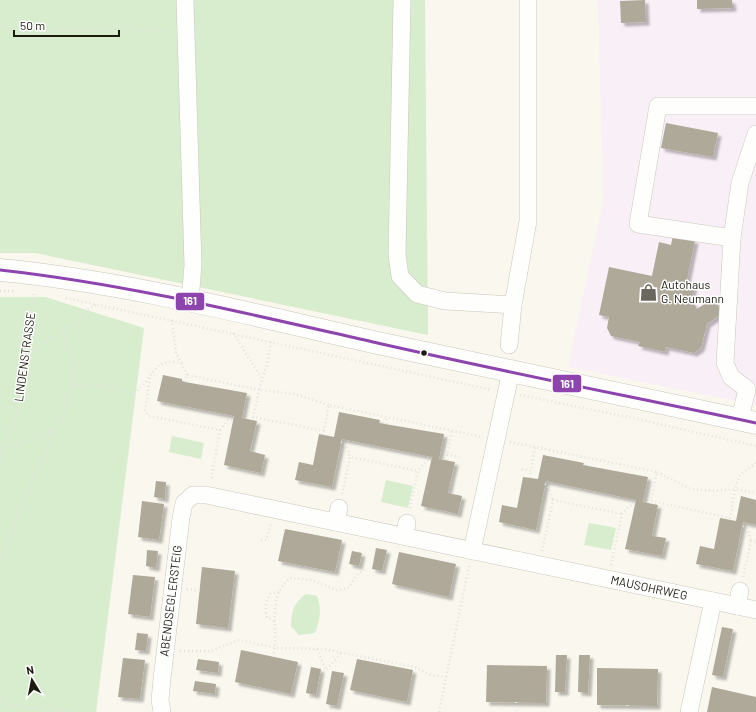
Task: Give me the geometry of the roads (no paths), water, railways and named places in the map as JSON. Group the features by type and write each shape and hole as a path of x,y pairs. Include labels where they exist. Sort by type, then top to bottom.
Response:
{"main road":[{"path":"0,270 35,287 98,283 190,301 748,421"}],"street":[{"path":"185,0 194,265 190,301"},
{"path":"402,0 397,255 400,276 417,294 446,301 513,305"},
{"path":"509,345 513,305 528,221 528,0"},
{"path":"732,238 638,224 658,106 756,106"},
{"path":"748,421 752,385 731,377 725,363 732,238 740,183 756,134"},
{"path":"471,557 511,371"},
{"name":"MAUSOHRWEG","path":"203,490 337,515 406,530 471,557 540,565 713,601 739,599 756,610"},
{"name":"ABENDSEGLERSTEIG","path":"162,712 160,700 161,686 181,518 184,504 203,490"},
{"path":"689,712 713,601"}],"place":[{"name":"Autohaus G. Neumann","path":"648,292"}]}
